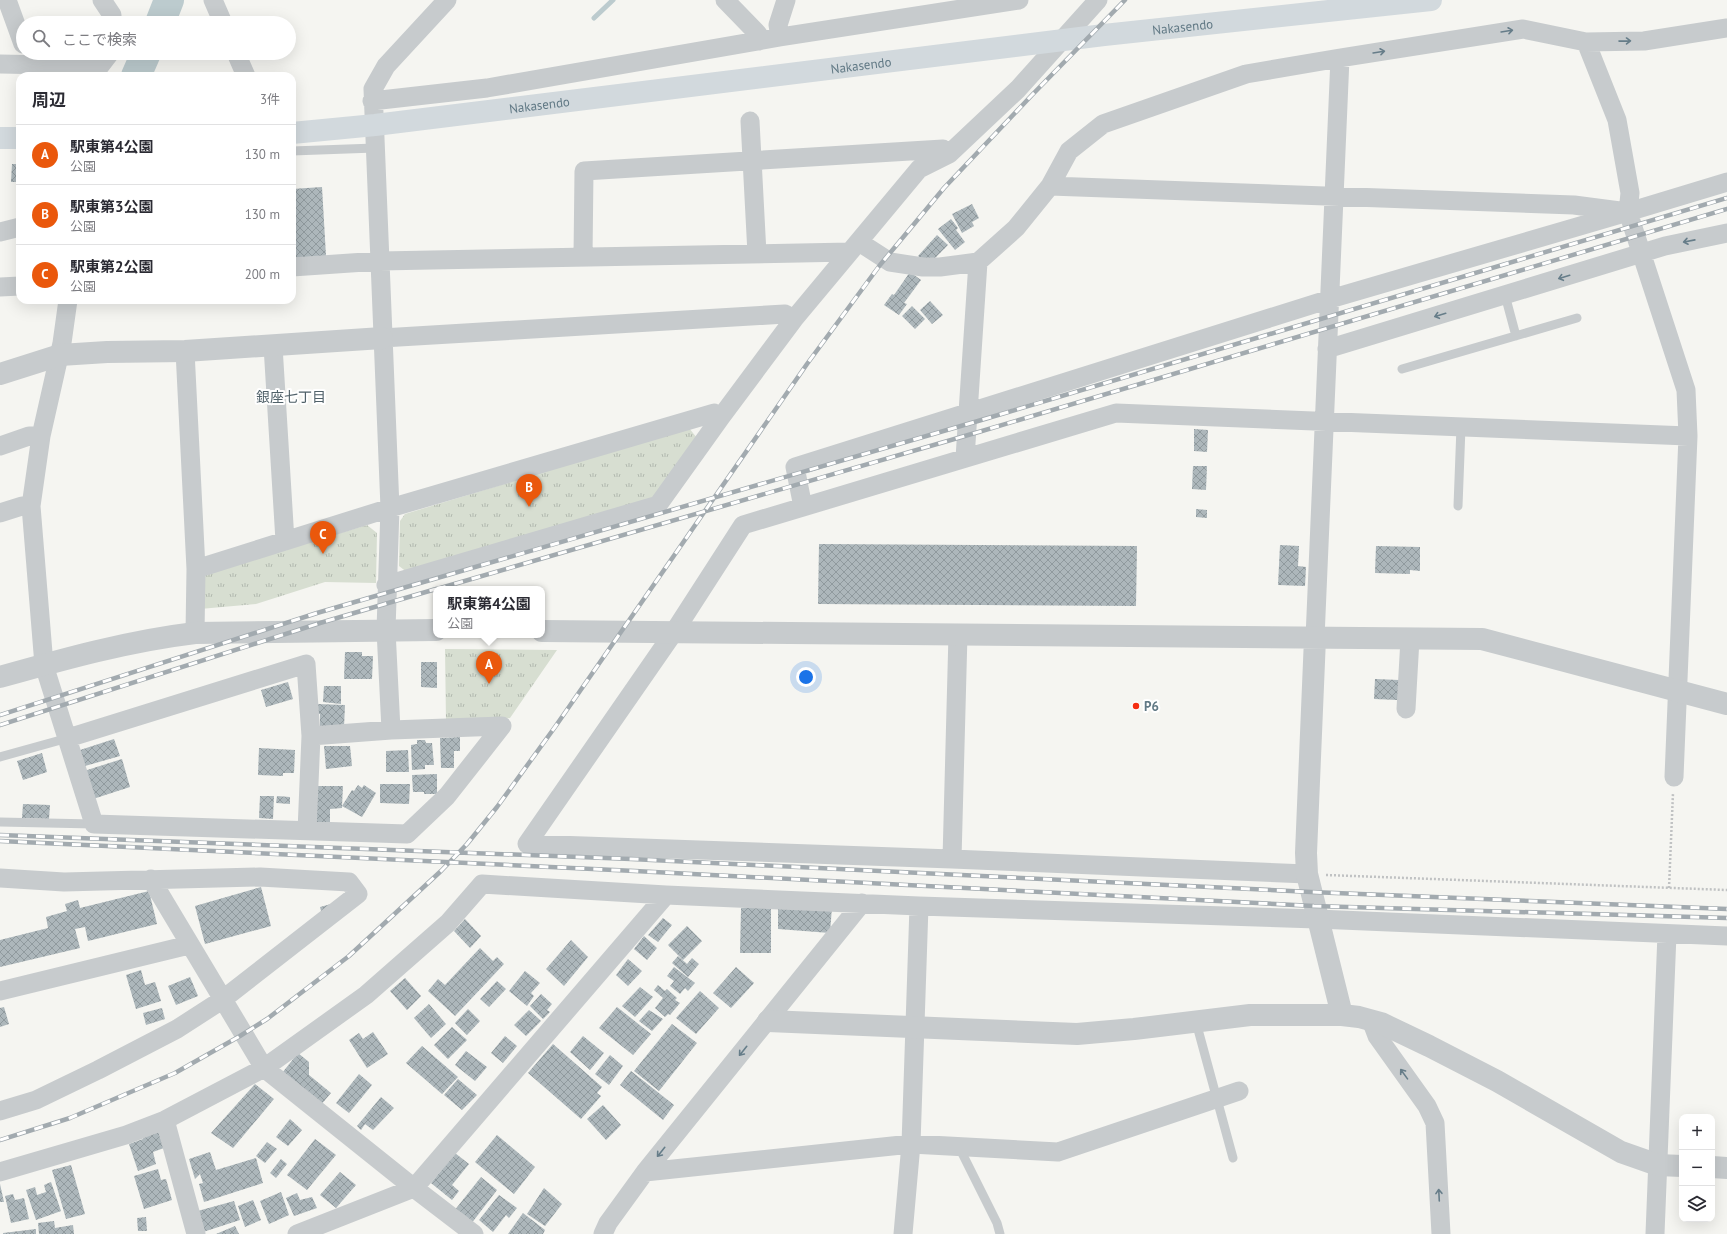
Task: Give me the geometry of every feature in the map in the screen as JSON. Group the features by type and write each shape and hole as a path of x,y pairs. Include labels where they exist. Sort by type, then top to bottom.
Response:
{"highway":[{"name":"Nakasendo","path":"296,132 375,125 1104,35 1431,0"},
{"path":"0,138 16,138"}],"street":[{"path":"7,0 16,25"},
{"path":"102,0 112,16"},
{"path":"213,0 220,16"},
{"path":"391,730 386,630 386,585 390,508 382,338 375,125 372,101 373,89 386,66 447,0"},
{"path":"725,0 758,34 759,41"},
{"path":"780,37 778,25 786,0"},
{"path":"372,101 487,88 780,37 1019,0"},
{"path":"386,585 658,505 794,319 919,169 949,154 1018,89 1098,0"},
{"path":"296,267 380,261 757,254 855,247 890,262 923,268 978,262 1016,228 1050,186 1069,151 1103,124 1246,74 1523,29 1586,42 1644,41 1727,28"},
{"path":"1586,42 1617,120 1630,193 1628,212 1686,390 1688,436 1674,777"},
{"path":"1340,58 1306,853 1307,874 1342,1015"},
{"path":"0,64 19,60"},
{"path":"46,60 100,66 105,60"},
{"path":"239,60 244,72"},
{"path":"750,121 757,254"},
{"path":"583,257 584,171 752,162 944,149 949,154"},
{"path":"803,507 795,467 968,411 1330,298 1727,182"},
{"path":"1050,186 1574,205 1628,212"},
{"path":"0,232 16,228"},
{"path":"1327,349 1665,246 1727,233"},
{"path":"965,458 978,262"},
{"path":"0,287 16,286"},
{"path":"67,304 60,355 41,436 31,506 44,665 94,824 407,834 447,796 502,726 391,730 311,736"},
{"path":"0,374 60,355 106,352 185,351 785,314 794,319"},
{"path":"273,346 285,541"},
{"path":"185,351 196,569 195,632"},
{"path":"196,569 390,508 714,413 721,417"},
{"path":"1307,874 952,859 527,844 674,632 743,525 1116,413 1688,436"},
{"path":"0,446 30,436 41,436"},
{"path":"0,513 22,506 31,506"},
{"path":"0,678 94,651 166,636 195,632 433,630"},
{"path":"545,631 1482,639 1727,704"},
{"path":"952,859 958,634"},
{"path":"1406,709 1410,639"},
{"path":"68,738 306,664 311,736 307,831"},
{"path":"0,878 64,882 260,877 349,882 358,894 222,1000 177,1029 36,1100 0,1111"},
{"path":"151,880 264,1068 474,1234"},
{"path":"0,1172 126,1135 164,1120 264,1068 366,995 448,923 482,884 666,895 920,906 1317,919 1727,936"},
{"path":"297,1234 414,1188 666,895"},
{"path":"603,1234 608,1223 645,1172 862,903"},
{"path":"904,1234 911,1144 920,906"},
{"path":"1655,1234 1667,934"},
{"path":"0,991 189,945"},
{"path":"768,1021 1076,1034 1134,1030 1250,1015 1342,1015 1381,1023 1422,1042 1497,1080 1621,1152 1658,1165 1679,1166"},
{"path":"1371,1020 1377,1036 1427,1106 1435,1123 1441,1234"},
{"path":"645,1172 911,1144 1058,1152 1239,1091"},
{"path":"164,1120 196,1234"},
{"path":"1715,1167 1727,1168"}],"lane":[{"path":"296,151 375,148"},
{"path":"1505,295 1516,336"},
{"path":"1402,369 1577,318"},
{"path":"1458,506 1461,427"},
{"path":"0,757 68,738"},
{"path":"0,822 94,824"},
{"path":"1196,1022 1233,1158"},
{"path":"959,1147 997,1223 1000,1234"}],"path":[{"path":"1669,888 1674,777"},
{"path":"1307,874 1727,890"}],"green space":[{"path":"689,428 697,438 653,500 408,573 399,566 400,521 405,514"},
{"path":"367,525 377,533 376,583 325,582 256,604 200,609 199,576"},
{"path":"445,649 557,650 510,718 446,722"}],"building":[{"path":"12,164 16,164 16,182 11,182"},
{"path":"322,187 326,256 296,258 296,189"},
{"path":"972,204 979,218 972,222 974,226 962,233 952,214"},
{"path":"951,219 958,228 956,230 965,242 955,250 938,229"},
{"path":"937,235 948,245 928,265 918,256"},
{"path":"910,272 921,280 904,303 907,304 899,315 884,305 892,294 894,295"},
{"path":"930,301 943,315 932,324 920,310"},
{"path":"912,306 925,319 915,329 902,316"},
{"path":"1194,429 1208,430 1207,452 1194,451"},
{"path":"1193,466 1207,466 1206,490 1192,489"},
{"path":"1196,509 1207,510 1207,518 1196,517"},
{"path":"819,544 1137,546 1136,606 818,604"},
{"path":"1280,545 1299,546 1298,566 1306,567 1305,586 1278,585"},
{"path":"1376,546 1420,547 1420,571 1410,570 1410,574 1375,573"},
{"path":"345,652 362,652 362,656 373,656 372,679 344,679"},
{"path":"421,662 437,662 437,688 421,687"},
{"path":"1375,679 1399,680 1398,700 1374,699"},
{"path":"288,682 293,699 266,707 261,690"},
{"path":"324,686 341,686 341,704 323,702"},
{"path":"317,704 345,705 344,727 320,726 320,714 317,714"},
{"path":"460,737 460,751 454,751 454,768 441,768 440,738"},
{"path":"114,739 120,756 85,766 80,750"},
{"path":"417,740 425,740 426,743 432,743 434,765 425,765 425,769 412,770 411,745 417,744"},
{"path":"324,746 350,746 352,766 326,769"},
{"path":"259,748 295,750 294,773 283,773 283,776 258,775"},
{"path":"408,750 409,772 386,772 386,751"},
{"path":"42,753 47,772 23,780 17,761"},
{"path":"122,759 130,787 93,799 84,771"},
{"path":"437,774 437,794 413,792 412,775"},
{"path":"380,784 410,784 409,804 380,803"},
{"path":"358,785 362,788 364,785 376,793 362,817 342,806 352,790 354,791"},
{"path":"316,786 343,786 342,808 330,809 330,822 316,822"},
{"path":"260,796 274,796 273,819 259,818"},
{"path":"277,796 290,797 290,804 276,803"},
{"path":"23,804 50,805 49,819 22,818"},
{"path":"261,887 271,926 205,944 195,906"},
{"path":"149,891 157,924 88,941 85,927 75,929 80,948 0,967 0,940 48,928 46,917 67,911 65,904 78,900 80,908"},
{"path":"331,904 322,915 320,907"},
{"path":"778,907 832,907 830,933 778,929"},
{"path":"741,908 771,908 771,953 740,953"},
{"path":"663,918 672,925 658,942 648,935"},
{"path":"465,919 481,936 470,948 454,931"},
{"path":"687,926 702,941 683,960 668,945"},
{"path":"644,936 657,948 647,960 634,949"},
{"path":"571,940 588,957 564,986 546,969"},
{"path":"480,948 493,961 497,957 504,964 455,1016 428,991 438,979 445,985"},
{"path":"678,956 687,964 692,958 699,964 688,977 672,963"},
{"path":"628,959 642,971 628,986 616,975"},
{"path":"674,967 695,983 688,991 685,988 680,994 670,986 674,981 667,976"},
{"path":"736,967 754,983 731,1008 713,993"},
{"path":"141,970 145,985 155,982 161,1001 136,1009 126,975"},
{"path":"525,971 540,983 531,993 534,996 527,1006 509,991"},
{"path":"190,977 198,996 176,1005 168,986"},
{"path":"405,978 421,996 407,1010 390,991"},
{"path":"497,981 506,989 489,1007 480,999"},
{"path":"658,985 665,991 667,989 677,998 675,1000 680,1003 670,1015 668,1014 665,1017 655,1008 663,998 654,990"},
{"path":"640,987 653,997 635,1017 622,1006"},
{"path":"700,991 719,1008 696,1034 676,1018"},
{"path":"541,994 552,1004 547,1010 550,1012 543,1019 530,1006"},
{"path":"429,1004 446,1024 431,1038 414,1018"},
{"path":"4,1007 9,1024 0,1027 0,1008"},
{"path":"617,1007 651,1034 633,1055 599,1028"},
{"path":"162,1008 165,1019 146,1025 143,1013"},
{"path":"468,1009 480,1021 467,1035 455,1023"},
{"path":"529,1010 541,1021 526,1036 514,1025"},
{"path":"649,1010 663,1019 652,1031 639,1021"},
{"path":"672,1024 697,1043 659,1091 634,1071"},
{"path":"452,1027 467,1040 448,1059 434,1045"},
{"path":"373,1032 388,1054 367,1068 349,1040 359,1033 363,1039"},
{"path":"505,1036 517,1046 503,1063 491,1053"},
{"path":"583,1036 604,1053 590,1070 570,1052"},
{"path":"553,1044 602,1087 597,1093 601,1096 581,1119 528,1073"},
{"path":"422,1046 458,1077 442,1094 406,1063"},
{"path":"466,1051 487,1067 475,1081 455,1065"},
{"path":"298,1053 309,1062 309,1075 331,1093 320,1106 282,1073"},
{"path":"610,1055 623,1066 609,1085 595,1074"},
{"path":"631,1071 674,1105 663,1120 620,1085"},
{"path":"359,1074 372,1085 349,1113 336,1103"},
{"path":"458,1079 477,1095 462,1110 444,1095"},
{"path":"255,1084 274,1099 233,1148 211,1133"},
{"path":"381,1097 394,1108 373,1130 365,1124 361,1130 357,1126"},
{"path":"603,1105 621,1125 606,1140 587,1119"},
{"path":"290,1119 302,1130 288,1146 276,1137"},
{"path":"158,1131 164,1148 153,1152 156,1164 138,1171 129,1144 143,1139 143,1136"},
{"path":"497,1135 535,1167 514,1194 475,1162"},
{"path":"315,1139 336,1155 307,1190 287,1175"},
{"path":"267,1142 277,1149 265,1163 256,1156"},
{"path":"210,1152 216,1170 256,1158 263,1183 204,1202 199,1184 203,1183 200,1174 195,1179 189,1159"},
{"path":"455,1153 469,1164 452,1185 459,1191 452,1200 431,1183"},
{"path":"281,1159 287,1164 276,1178 270,1173"},
{"path":"71,1165 85,1214 66,1219 52,1170"},
{"path":"158,1169 161,1180 166,1179 172,1200 144,1209 134,1176"},
{"path":"340,1172 356,1185 336,1208 320,1195"},
{"path":"481,1177 497,1190 471,1224 454,1211"},
{"path":"51,1182 61,1211 36,1220 26,1190 35,1187 37,1195 46,1192 44,1185"},
{"path":"0,1184 4,1202 0,1202"},
{"path":"544,1188 562,1204 545,1226 527,1214"},
{"path":"281,1192 289,1215 269,1224 260,1201"},
{"path":"297,1193 300,1200 312,1197 317,1208 294,1216 286,1198"},
{"path":"13,1194 15,1200 24,1198 29,1219 11,1223 5,1196"},
{"path":"499,1195 517,1208 509,1218 506,1215 493,1232 479,1220"},
{"path":"253,1200 261,1220 245,1227 238,1206"},
{"path":"234,1201 240,1220 200,1233 194,1212"},
{"path":"523,1213 545,1230 543,1234 508,1234"},
{"path":"146,1217 147,1231 138,1231 137,1218"},
{"path":"54,1221 55,1228 73,1225 74,1234 39,1234 38,1223"},
{"path":"235,1226 239,1234 216,1234"},
{"path":"36,1229 36,1234 3,1234 3,1233"}],"waterway":[{"path":"163,16 169,0"},
{"path":"594,18 613,0"},
{"path":"138,72 143,60"}],"railway":[{"path":"0,1140 70,1118 175,1073 240,1036 267,1019 349,956 441,871 467,844 497,807 555,727 807,364 880,265 944,188 1125,0"},
{"path":"0,715 317,613 978,421 1727,198"},
{"path":"447,586 982,431 1727,209"},
{"path":"0,725 320,623 433,590"},
{"path":"0,835 631,859 1311,892 1727,909"},
{"path":"0,841 635,871 1314,906 1727,918"}],"place":[{"name":"駅東第3公園","path":"529,507"},
{"name":"駅東第2公園","path":"323,554"},
{"name":"駅東第4公園","path":"489,684"},
{"name":"P6","path":"1136,706"}],"district":[{"name":"銀座七丁目","path":"291,397"}]}
